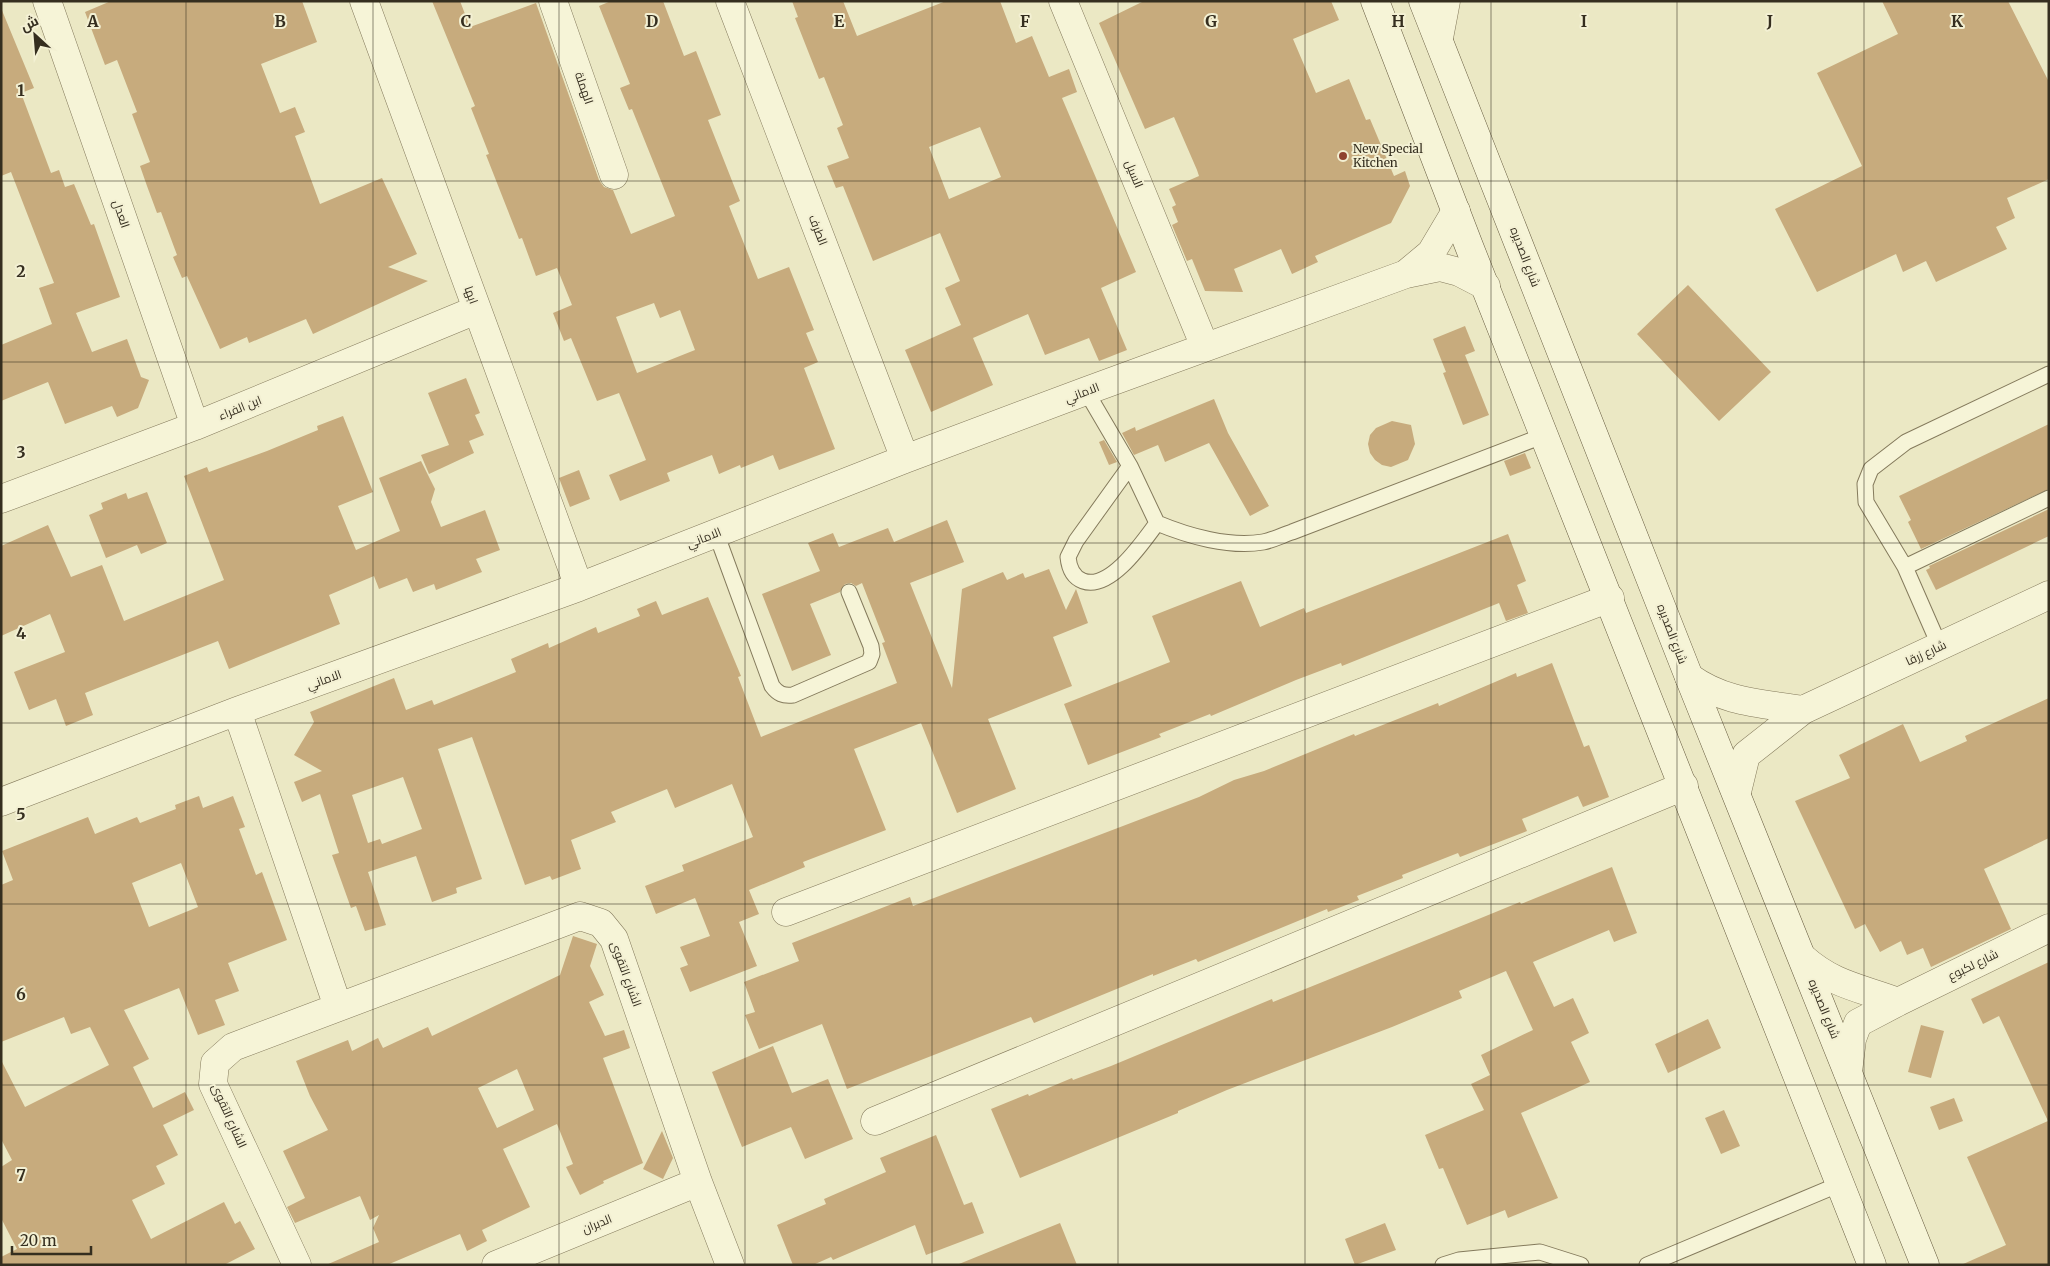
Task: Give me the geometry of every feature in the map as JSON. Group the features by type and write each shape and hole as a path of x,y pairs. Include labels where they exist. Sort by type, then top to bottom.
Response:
{"street":[{"name":"العدل","path":"47,1 196,426"},
{"name":"ابها","path":"364,1 579,587"},
{"name":"الهملة","path":"553,1 614,176"},
{"name":"الطرف","path":"730,1 905,459"},
{"name":"السيل","path":"1063,1 1205,346"},
{"path":"1375,1 1872,1265"},
{"name":"شارع الصديره","path":"1423,1 1689,677 1737,792 1925,1265"},
{"path":"1439,38 1446,1"},
{"name":"الاماني","path":"1406,274 1431,253 1456,211"},
{"name":"الاماني","path":"1,802 237,712 579,587 905,459 1205,346 1406,274 1440,267 1460,272 1486,286"},
{"name":"ابن الفراء","path":"1,499 196,426 476,310"},
{"name":"شارع زرقا","path":"1737,792 1746,755 1803,710 2049,595"},
{"path":"786,912 1610,598"},
{"path":"1689,677 1704,688 1722,696 1803,710"},
{"path":"237,712 338,1007"},
{"path":"875,1121 1684,786"},
{"name":"الشارع التقوى","path":"297,1265 213,1084 215,1063 233,1047 580,916 601,923 614,939 698,1182 730,1265"},
{"name":"شارع لكبوع","path":"1848,1072 1852,1039 1858,1023 2049,928"},
{"path":"1803,958 1817,971 1832,980 1898,1002"},
{"name":"الدبران","path":"496,1265 698,1182"}],"lane":[{"path":"1940,647 1905,566 1866,502 1865,484 1870,469 1906,442 2049,374"},
{"path":"1086,391 1130,466 1157,523 1181,533 1236,544 1264,542 1545,435"},
{"path":"1130,466 1076,541 1068,556 1071,573 1080,580 1092,584 1099,583 1118,570 1157,523"},
{"path":"1905,566 2049,498"},
{"path":"716,533 772,686 784,696 792,695 869,662 872,654 871,646 849,592"},
{"path":"1647,1265 1840,1184"},
{"path":"1443,1265 1459,1260 1540,1252 1581,1265"}],"building":[{"path":"111,1 302,1 317,42 261,64 280,113 295,107 305,132 295,136 320,204 382,178 417,254 388,267 428,281 313,334 306,319 249,343 247,337 220,349 187,276 182,278 173,257 177,255 161,212 157,213 147,186 140,166 150,162 132,114 137,112 117,60 105,65 85,12"},
{"path":"432,1 460,1 470,27 536,3 599,180 604,187 613,190 631,234 675,216 632,109 629,110 620,88 630,84 599,6 611,1 663,1 684,56 696,51 721,115 708,120 740,201 729,206 758,279 789,267 814,330 806,333 818,362 804,368 835,449 779,470 773,455 741,468 740,465 719,474 712,455 667,473 670,481 620,501 609,475 646,460 619,393 597,401 571,338 564,341 553,313 572,305 557,268 536,276 522,238 519,239 486,155 489,154 471,108 475,106","holes":["654,303 660,318 680,310 695,350 637,373 616,317"]},
{"path":"792,1 843,1 857,36 946,1 1000,1 1016,43 1032,36 1049,77 1069,69 1077,92 1062,98 1136,272 1101,288 1127,350 1099,361 1089,338 1045,355 1028,314 973,338 993,385 931,412 905,350 961,325 945,288 960,281 940,233 873,261 843,186 836,188 827,166 849,158 837,128 843,125 824,77 819,79 795,18 798,17","holes":["980,127 1001,177 949,199 929,147"]},
{"path":"1144,1 1331,1 1339,20 1293,39 1316,93 1349,79 1366,120 1370,119 1394,176 1405,171 1410,186 1391,223 1315,256 1318,262 1292,274 1281,249 1234,269 1243,292 1205,291 1192,259 1187,261 1172,225 1178,222 1172,207 1176,205 1169,189 1199,176 1197,170 1174,117 1145,129 1099,23"},
{"path":"1882,1 2008,1 2049,82 2049,179 2007,198 2015,218 1996,227 2007,249 1936,282 1926,261 1903,272 1896,254 1817,292 1775,209 1862,166 1817,73 1898,34"},
{"path":"1,8 34,88 21,93 51,173 59,170 65,187 74,184 91,225 94,224 120,297 76,313 92,352 127,339 141,377 149,380 138,408 117,417 112,406 65,424 48,382 1,401 1,345 52,324 39,288 54,283 11,172 1,176"},
{"path":"1688,285 1771,372 1719,421 1637,334"},
{"path":"1465,326 1475,351 1465,355 1489,415 1463,425 1443,373 1446,372 1433,339"},
{"path":"466,378 480,413 475,415 484,435 469,441 474,453 429,474 421,455 449,445 428,393"},
{"path":"1214,399 1228,433 1269,506 1250,516 1209,443 1165,462 1158,445 1134,455 1122,433 1135,427 1136,431"},
{"path":"343,416 373,492 338,506 356,550 400,531 379,478 421,461 435,489 431,502 441,527 485,510 500,550 476,559 482,572 436,590 434,584 413,592 407,578 379,589 374,576 329,595 340,624 229,669 218,641 85,693 93,715 66,726 56,699 29,710 14,672 65,652 50,614 1,636 1,546 48,525 71,577 102,565 124,621 224,580 184,476 207,467 209,472 267,451 318,430 317,426"},
{"path":"1392,421 1411,425 1415,444 1408,460 1391,467 1382,465 1375,460 1370,453 1368,444 1370,435 1376,428"},
{"path":"2049,424 2049,489 1921,549 1908,522 1911,520 1899,496"},
{"path":"1104,440 1117,462 1109,465 1099,442"},
{"path":"1525,453 1531,468 1510,476 1504,461"},
{"path":"579,470 590,499 570,507 559,478"},
{"path":"147,492 167,543 141,554 137,545 106,558 89,515 103,509 101,503 126,493 128,499"},
{"path":"2049,509 2049,536 1936,590 1926,570 1930,568 1929,566"},
{"path":"947,520 964,562 910,583 952,688 962,589 1003,572 1007,580 1023,573 1025,578 1049,569 1066,610 1076,589 1088,623 1053,637 1072,686 988,719 1016,789 957,813 921,723 854,749 886,830 803,862 805,867 749,890 759,914 739,922 757,966 690,992 680,968 688,965 680,947 710,936 695,898 656,914 645,886 684,871 682,865 753,837 732,784 675,808 667,789 611,812 616,822 571,840 581,869 552,880 550,876 525,885 472,737 438,749 482,879 456,888 457,893 432,902 416,856 368,872 386,925 365,931 356,906 351,908 332,855 339,853 320,794 302,802 294,782 322,771 294,755 314,722 310,712 394,678 406,710 432,700 434,705 516,672 511,659 548,643 549,648 596,627 598,633 640,616 637,609 656,601 662,615 708,597 741,676 738,677 761,737 897,683 882,643 885,642 862,583 856,586 851,583 845,584 840,592 810,604 831,655 792,671 762,594 820,571 808,543 833,533 839,547 888,528 894,542","holes":["403,777 422,829 382,844 380,839 368,843 352,795"]},
{"path":"1508,534 1526,581 1517,585 1528,613 1506,621 1499,603 1342,666 1341,663 1211,716 1210,714 1159,734 1161,737 1088,765 1064,704 1170,662 1152,616 1241,581 1260,627 1304,608 1306,613"},
{"path":"1552,663 1584,747 1589,745 1609,797 1583,807 1578,796 1522,819 1527,831 1460,857 1458,853 1402,875 1403,878 1357,896 1359,900 1328,912 1327,909 1198,962 1196,959 1153,976 1153,974 1034,1023 1031,1017 847,1089 822,1024 759,1049 745,1015 755,1012 744,982 799,961 792,943 910,897 913,906 1199,797 1234,780 1264,771 1354,734 1355,736 1438,703 1439,706 1516,673 1517,677"},
{"path":"2049,698 2049,838 1984,869 2011,929 1931,967 1923,948 1907,955 1901,941 1880,952 1865,924 1855,929 1795,801 1850,778 1839,755 1903,724 1920,762 1967,741 1965,736"},
{"path":"199,796 203,808 233,796 245,827 239,829 256,875 262,872 287,940 228,963 239,991 215,1000 225,1025 198,1035 179,988 124,1010 149,1059 133,1067 153,1108 185,1092 194,1110 163,1125 178,1155 156,1166 165,1184 132,1200 151,1239 224,1202 235,1224 240,1221 255,1249 224,1265 1,1265 1,1257 17,1249 1,1218 1,1167 12,1160 1,1139 1,1060 25,1107 109,1065 90,1027 71,1034 64,1017 1,1042 1,885 13,880 2,851 88,817 95,834 137,817 140,823 176,809 175,805","holes":["181,863 198,907 149,927 132,883"]},
{"path":"1612,867 1637,933 1614,942 1609,930 1533,962 1554,1007 1573,998 1589,1033 1571,1042 1590,1082 1521,1113 1558,1198 1508,1218 1505,1210 1467,1225 1443,1168 1439,1169 1425,1135 1484,1110 1471,1084 1490,1075 1481,1055 1533,1030 1506,971 1459,991 1462,998 1227,1090 1178,1111 1178,1113 1020,1178 991,1109 1072,1078 1073,1080 1111,1066 1272,999 1273,1002 1520,902 1521,904"},
{"path":"573,936 597,944 590,966 604,995 589,1002 605,1036 624,1030 630,1048 603,1058 643,1163 603,1181 604,1183 580,1195 566,1167 573,1164 557,1124 503,1149 530,1207 482,1230 487,1241 467,1251 460,1234 387,1265 326,1265 379,1242 373,1228 379,1215 370,1220 360,1196 295,1223 287,1207 305,1198 283,1151 328,1130 310,1096 296,1061 348,1040 352,1051 378,1038 383,1048 428,1027 432,1036 560,975","holes":["517,1069 534,1110 497,1128 478,1088"]},
{"path":"2049,962 2049,1265 1961,1265 2006,1245 1967,1157 2048,1121 1999,1016 1983,1024 1971,999"},
{"path":"1708,1019 1721,1048 1668,1073 1655,1044"},
{"path":"1921,1025 1944,1031 1931,1078 1908,1072"},
{"path":"773,1046 792,1093 828,1079 853,1139 805,1159 791,1127 742,1147 712,1072"},
{"path":"1954,1098 1963,1121 1939,1130 1930,1107"},
{"path":"1724,1110 1740,1146 1721,1154 1705,1118"},
{"path":"662,1131 673,1158 663,1179 643,1169"},
{"path":"936,1135 964,1205 972,1202 984,1233 926,1255 915,1225 833,1260 831,1257 813,1265 793,1265 777,1225 826,1204 824,1199 886,1172 880,1158"},
{"path":"1060,1223 1077,1265 959,1265 959,1264"},
{"path":"1385,1223 1396,1250 1355,1265 1345,1239"}],"place":[{"name":"New Special Kitchen","path":"1343,156"}]}
